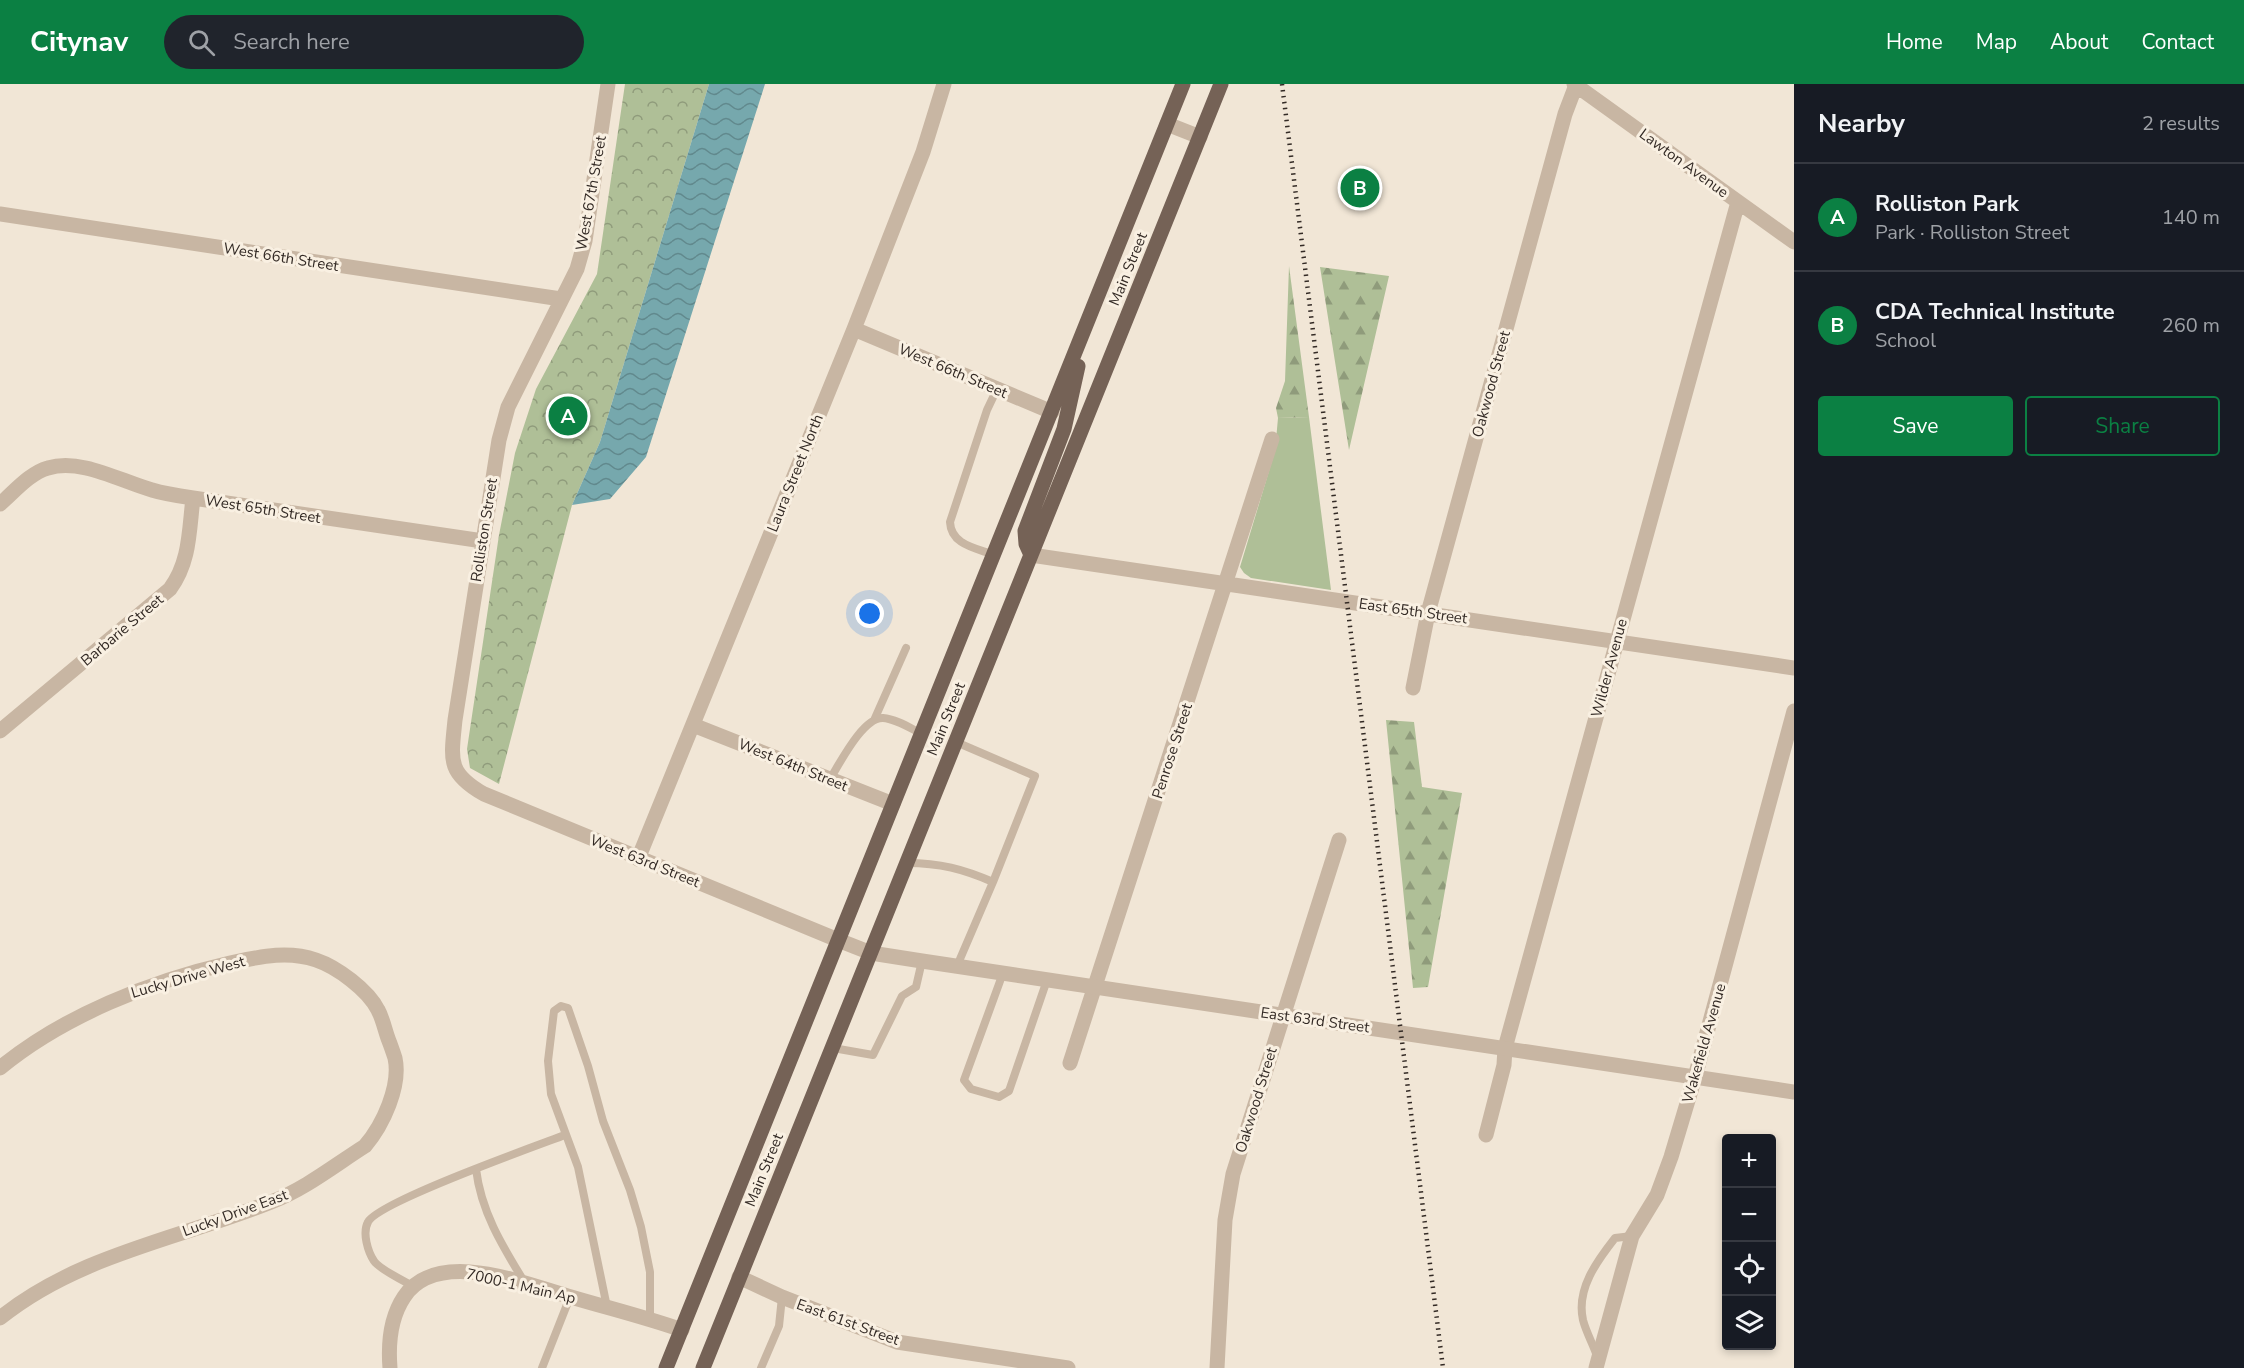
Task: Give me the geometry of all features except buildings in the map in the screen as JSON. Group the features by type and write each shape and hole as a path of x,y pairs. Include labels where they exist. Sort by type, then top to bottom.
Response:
{"main road":[{"name":"Main Street","path":"666,1368 1184,84"},
{"name":"Main Street","path":"703,1368 1221,84"},
{"path":"1031,555 1026,544 1025,531 1064,429 1089,319"}],"street":[{"name":"West 67th Street","path":"561,299 577,269 585,241 608,84"},
{"name":"Laura Street North","path":"638,860 854,329 923,152 944,84"},
{"name":"Lawton Avenue","path":"1577,84 1794,242"},
{"name":"Oakwood Street","path":"1413,688 1428,613 1564,114 1577,84"},
{"path":"1167,124 1200,137"},
{"name":"Wilder Avenue","path":"1486,1135 1504,1065 1505,1048 1738,202"},
{"name":"West 66th Street","path":"0,214 561,299"},
{"name":"Rolliston Street","path":"457,774 452,749 455,720 499,440 508,407 561,299"},
{"name":"West 66th Street","path":"854,329 1052,412"},
{"name":"Penrose Street","path":"1070,1063 1272,439"},
{"name":"West 65th Street","path":"0,504 33,475 47,468 62,465 81,466 152,490 193,498 483,541"},
{"name":"Barbarie Street","path":"0,731 170,589 180,575 186,558 193,498"},
{"name":"East 65th Street","path":"1031,555 1794,668"},
{"name":"Wakefield Avenue","path":"1597,1363 1632,1236 1657,1195 1671,1157 1695,1077 1794,711"},
{"name":"West 64th Street","path":"693,725 893,804"},
{"name":"West 63rd Street","path":"457,774 468,785 484,794 638,860 838,940"},
{"name":"Oakwood Street","path":"1217,1368 1225,1220 1233,1174 1339,840"},
{"name":"East 63rd Street","path":"838,940 871,953 1794,1092"},
{"name":"Lucky Drive West","path":"0,1068 19,1052 92,1011 143,988 216,967 264,956 299,956 316,960 353,981"},
{"name":"Lucky Drive East","path":"0,1318 48,1285 81,1269 123,1252 272,1202 300,1188 365,1146 372,1138 388,1106 394,1082 395,1059 378,1009 353,981"},
{"name":"7000-1 Main Ap","path":"390,1368 394,1311 413,1286 429,1276 442,1272 458,1271 525,1284 682,1330"},
{"name":"East 61st Street","path":"740,1277 782,1297 897,1342 1068,1368"}],"lane":[{"path":"994,555 957,540 951,531 950,522 987,410 997,389"},
{"path":"830,779 865,725 875,718 906,648"},
{"path":"875,718 885,718 922,734"},
{"path":"956,742 1035,776 957,966"},
{"path":"908,863 932,862 968,871 993,882"},
{"path":"833,1048 873,1055 902,996 916,987 922,961"},
{"path":"1003,973 964,1080 971,1089 999,1097 1009,1091 1047,980"},
{"path":"607,1307 578,1167 551,1094 548,1061 554,1011 561,1006 568,1008 588,1066 603,1121 630,1190 641,1227 650,1272 650,1320"},
{"path":"413,1286 375,1262 365,1236 368,1221 397,1203 476,1169 565,1135"},
{"path":"476,1169 478,1190 489,1219 525,1284"},
{"path":"1597,1363 1583,1319 1584,1292 1595,1264 1615,1238 1632,1236"},
{"path":"542,1368 570,1297"},
{"path":"761,1368 779,1326 782,1297"}],"green space":[{"path":"625,84 709,84 600,442 572,505 499,784 470,768 467,749 499,535 515,453 536,389 597,274"},
{"path":"1289,266 1309,417 1278,418 1276,408 1285,381"},
{"path":"1320,267 1389,276 1349,450"},
{"path":"1309,417 1331,590 1251,578 1240,567 1275,451 1278,418"},
{"path":"1386,720 1414,722 1422,787 1462,793 1428,987 1413,988"}],"water":[{"path":"709,84 765,84 646,457 610,499 572,505 600,442"}],"railway":[{"path":"1282,84 1443,1368"}],"place":[{"name":"CDA Technical Institute","path":"1360,188"},
{"name":"Rolliston Park","path":"568,416"}]}
